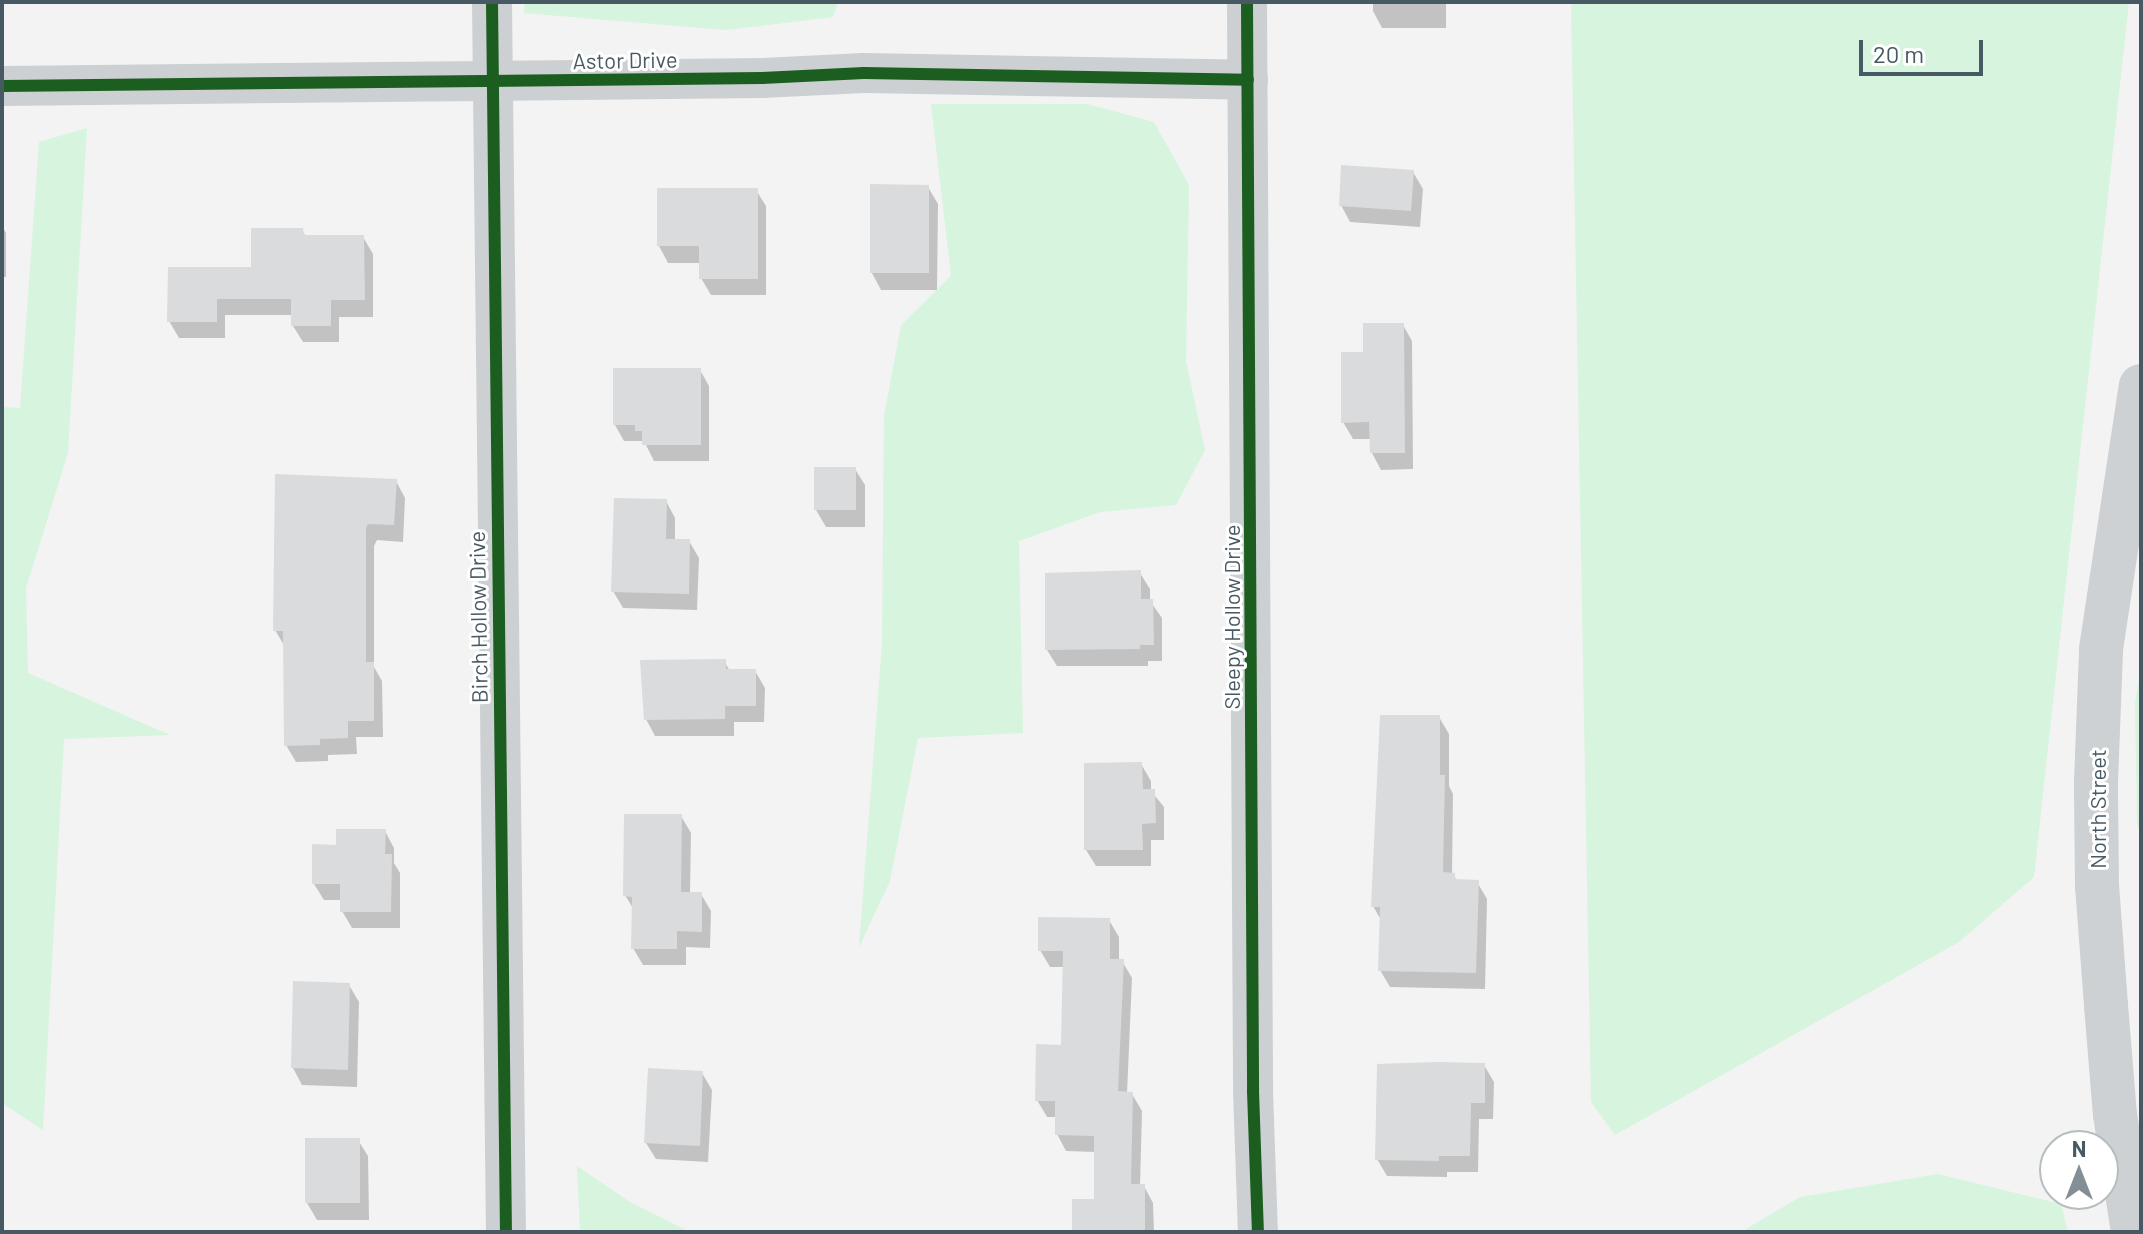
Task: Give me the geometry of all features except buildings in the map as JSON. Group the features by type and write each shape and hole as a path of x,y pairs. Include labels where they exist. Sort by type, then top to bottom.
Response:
{"street":[{"name":"Birch Hollow Drive","path":"492,2 506,1232"},
{"name":"Sleepy Hollow Drive","path":"1247,2 1253,1091 1258,1232"},
{"name":"Astor Drive","path":"2,86 762,78 864,73 1248,80"},
{"name":"North Street","path":"2133,1232 2115,1115 2097,886 2096,782 2101,649 2141,386"}],"green space":[{"path":"525,2 838,2 833,17 726,30 524,13"},
{"path":"1571,2 2129,2 2034,877 1959,942 1615,1135 1591,1102"},
{"path":"931,104 1087,104 1154,122 1189,185 1186,361 1205,450 1176,505 1100,512 1019,541 1023,733 918,738 890,881 859,947 882,643 884,416 901,325 951,276"},
{"path":"87,128 68,453 26,588 28,673 170,735 64,739 43,1130 2,1103 2,407 20,408 39,142"},
{"path":"2141,667 2141,829 2137,826 2135,703"},
{"path":"577,1166 630,1202 690,1232 580,1232"},
{"path":"1938,1174 2039,1199 2039,1210 2062,1210 2068,1232 1741,1232 1800,1197"}],"cycle path":[{"path":"492,2 506,1232"},
{"path":"1247,2 1253,1091 1258,1232"},
{"path":"2,86 762,78 864,73 1248,80"}]}
